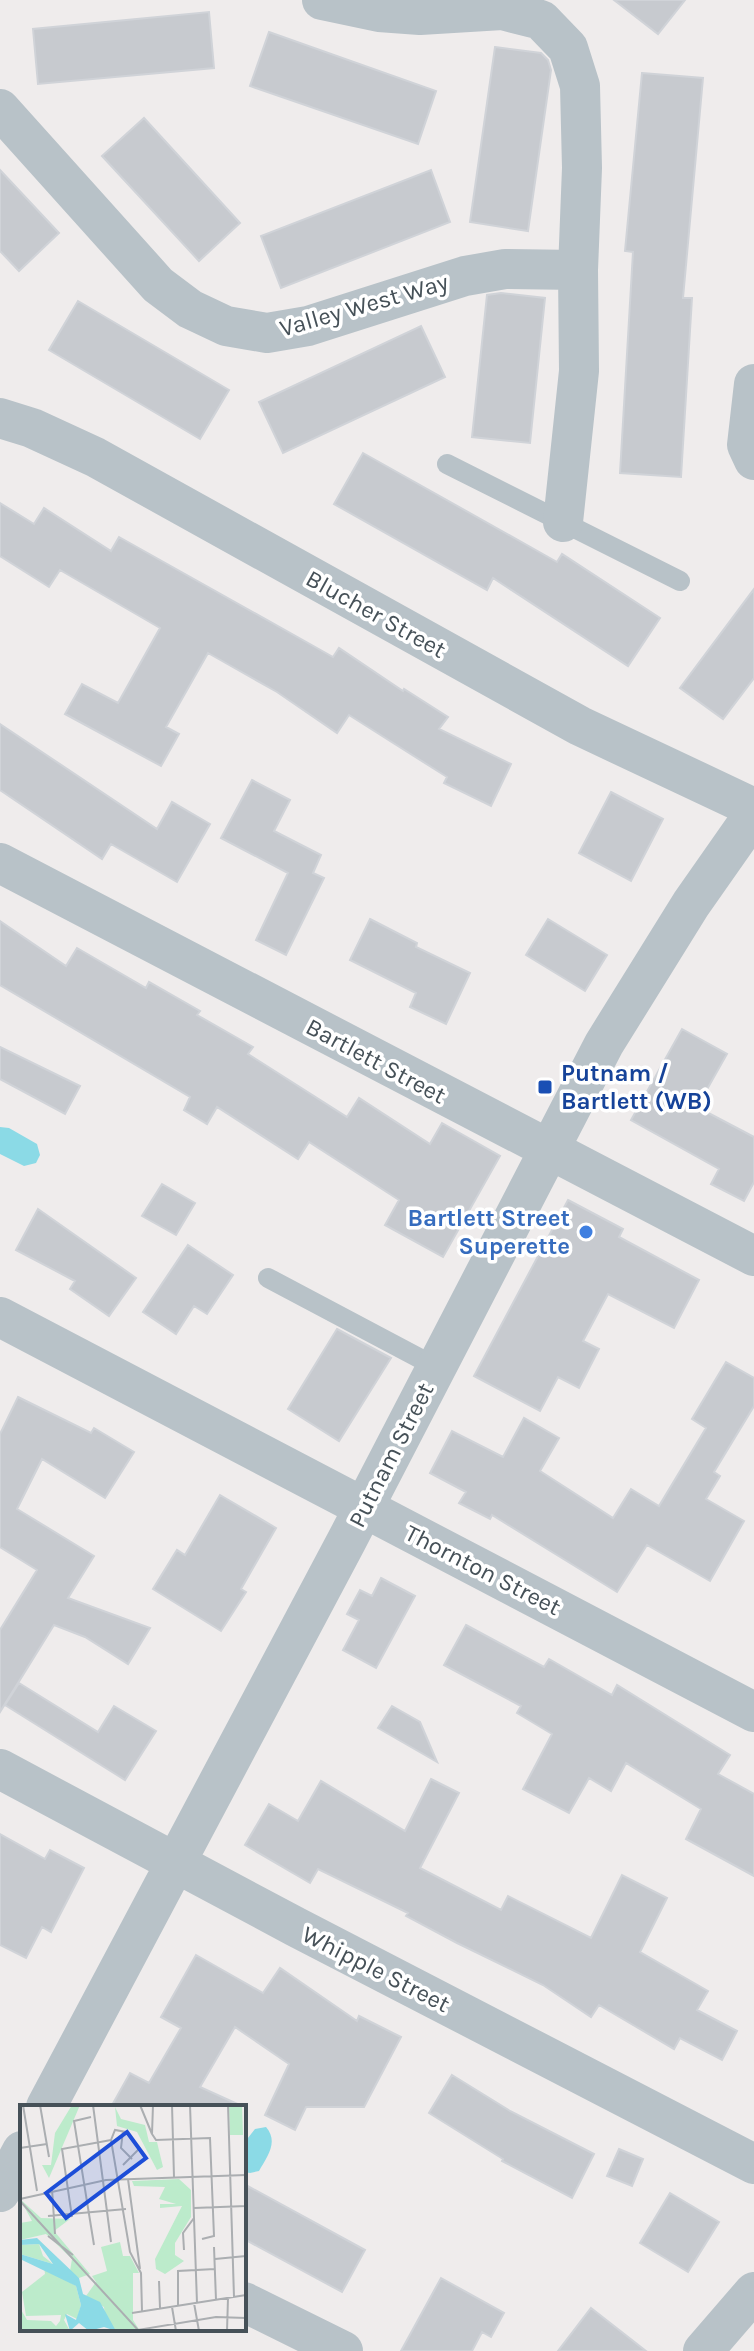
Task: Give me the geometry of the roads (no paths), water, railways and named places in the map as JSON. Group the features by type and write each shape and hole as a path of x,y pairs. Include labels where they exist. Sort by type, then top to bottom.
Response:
{"street":[{"path":"322,0 379,12 420,15 502,10 541,20 568,48 580,86 582,168 578,270 579,371 563,522"},
{"name":"Valley West Way","path":"0,109 158,285 190,309 226,326 267,333 308,326 465,276 505,269 578,270"},
{"path":"754,384 747,445 754,460"},
{"name":"Blucher Street","path":"0,418 32,428 95,457 580,726 754,811"},
{"name":"Putnam Street","path":"47,2105 363,1509 604,1044 691,904 754,811"},
{"name":"Bartlett Street","path":"0,863 754,1256"},
{"name":"Thornton Street","path":"0,1317 754,1712"},
{"name":"Whipple Street","path":"0,1769 754,2164"},
{"path":"703,2351 754,2292"},
{"path":"246,2303 343,2351"}],"lane":[{"path":"447,464 680,581"},
{"path":"268,1278 436,1367"}],"water":[{"path":"0,1127 9,1128 37,1144 40,1155 36,1163 24,1166 0,1154"},
{"path":"266,2127 272,2144 259,2171 250,2173 246,2172 246,2140 255,2129"}],"place":[{"name":"Putnam / Bartlett (WB)","path":"545,1087"},
{"name":"Bartlett Street Superette","path":"586,1232"}]}
